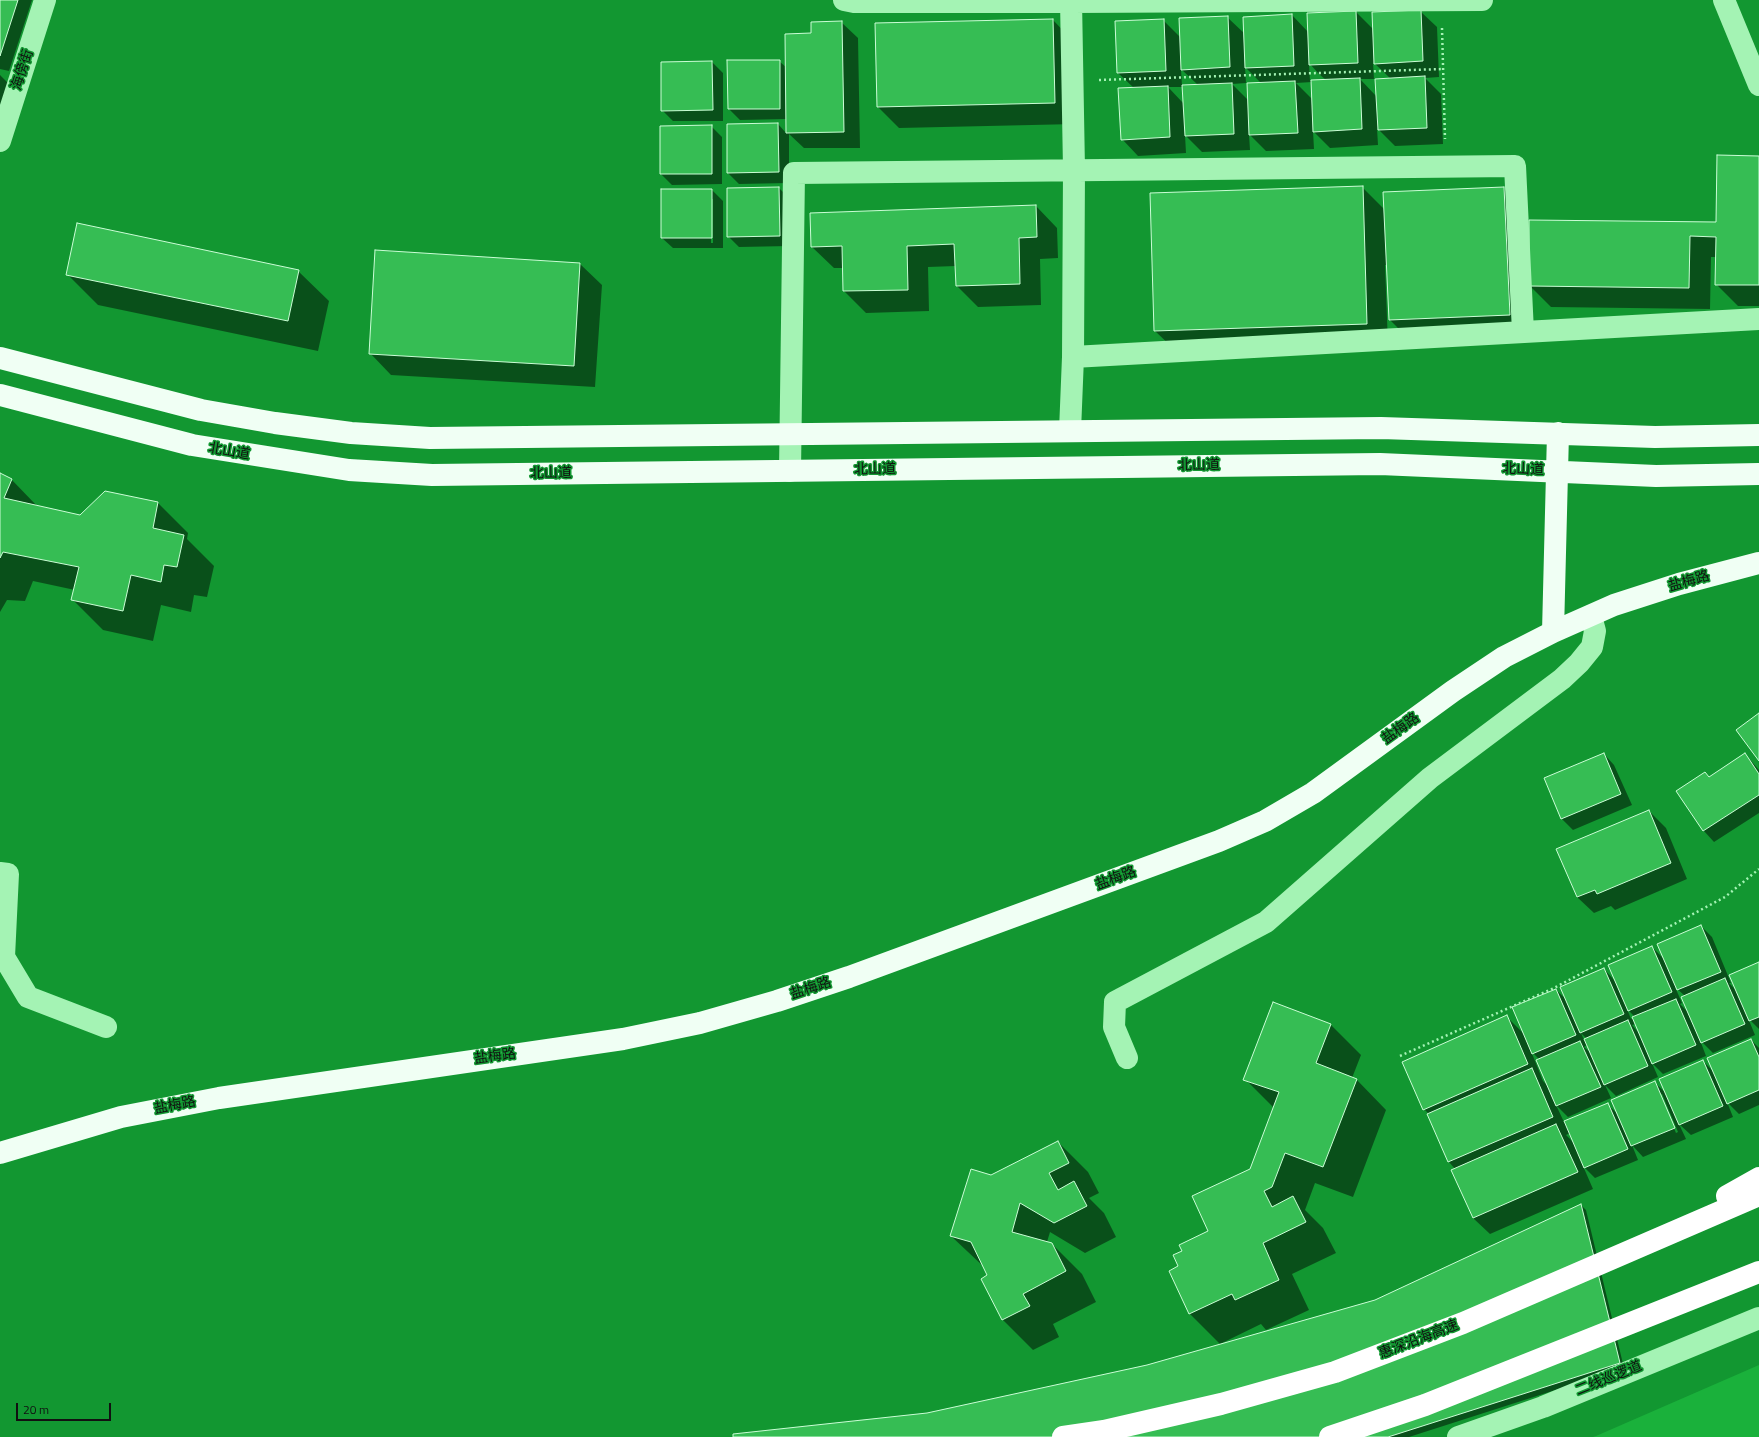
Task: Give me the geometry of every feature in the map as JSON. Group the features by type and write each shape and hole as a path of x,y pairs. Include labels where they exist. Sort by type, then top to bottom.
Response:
{"highway":[{"path":"1634,1249 1759,1178"},
{"name":"惠深沿海高速","path":"1063,1437 1104,1431 1221,1404 1335,1372 1463,1323 1759,1195"},
{"path":"1330,1437 1425,1405 1759,1272"}],"main road":[{"path":"0,358 201,410 275,423 351,433 430,438 1381,428 1655,437 1759,435"},
{"name":"北山道","path":"0,395 192,445 349,470 432,475 1380,464 1656,476 1759,474"},
{"path":"1553,632 1558,434"},
{"name":"盐梅路","path":"0,1153 121,1117 219,1098 623,1039 700,1023 777,1001 1219,841 1265,821 1313,793 1504,657 1553,632 1614,605 1679,584 1759,563"}],"street":[{"name":"海傍街","path":"0,141 45,0"},
{"path":"844,0 854,2 1482,0"},
{"path":"1724,0 1759,85"},
{"path":"1070,431 1073,357 1074,169 1071,1"},
{"path":"790,471 794,173 1074,169 1515,166 1522,332"},
{"path":"1073,357 1759,319"},
{"path":"1127,1058 1114,1028 1115,1002 1266,922 1430,778 1562,679 1579,663 1592,648 1595,631 1591,616"},
{"path":"0,873 8,874 4,957 28,997 106,1027"},
{"name":"二线巡逻道","path":"1458,1437 1543,1407 1759,1318"}],"path":[{"path":"1441,0 1446,166"},
{"path":"1072,81 1443,69"},
{"path":"1400,1056 1554,988 1725,897 1759,869"}],"green space":[{"path":"1759,1365 1759,1437 1593,1437 1596,1436"}],"building":[{"path":"0,0 18,0 0,56"},
{"path":"1421,10 1423,61 1374,64 1372,12"},
{"path":"1356,11 1358,63 1309,65 1307,13"},
{"path":"1292,14 1294,66 1245,68 1243,17"},
{"path":"1228,16 1230,67 1181,70 1179,18"},
{"path":"1053,19 1055,103 877,107 875,23"},
{"path":"1164,19 1166,71 1117,73 1115,21"},
{"path":"842,21 844,132 786,133 785,34 811,33 811,22"},
{"path":"727,60 780,60 780,109 728,109"},
{"path":"712,61 713,110 661,111 661,62"},
{"path":"1425,76 1427,128 1378,130 1375,79"},
{"path":"1360,78 1362,129 1313,132 1311,80"},
{"path":"1295,81 1298,133 1249,135 1247,83"},
{"path":"1232,83 1234,134 1185,136 1182,85"},
{"path":"1168,86 1170,137 1121,140 1118,88"},
{"path":"778,123 779,172 727,173 727,124"},
{"path":"712,125 712,174 660,174 660,126"},
{"path":"1717,155 1759,156 1759,285 1715,285 1716,237 1690,236 1689,288 1529,286 1529,220 1716,222"},
{"path":"1363,186 1367,324 1154,331 1150,193"},
{"path":"779,187 780,236 727,237 727,188"},
{"path":"1504,187 1510,315 1389,320 1383,192"},
{"path":"661,189 712,189 712,238 661,238"},
{"path":"1036,205 1037,237 1019,238 1020,284 956,286 954,244 907,246 908,290 843,291 842,246 811,247 810,213"},
{"path":"77,223 299,270 288,321 66,275"},
{"path":"375,250 580,263 574,366 369,354"},
{"path":"0,473 12,479 4,498 80,515 105,491 158,502 153,528 184,535 177,567 164,565 161,582 131,575 123,611 71,600 79,567 3,552 0,558"},
{"path":"1759,713 1759,761 1736,730"},
{"path":"1604,753 1621,794 1561,819 1544,778"},
{"path":"1745,753 1759,774 1759,795 1703,831 1676,791 1705,772 1709,777"},
{"path":"1649,810 1671,863 1597,894 1595,890 1577,897 1556,849"},
{"path":"1701,925 1721,972 1677,990 1657,944"},
{"path":"1652,946 1672,992 1628,1011 1608,965"},
{"path":"1759,962 1759,1017 1749,1021 1729,975"},
{"path":"1604,968 1624,1014 1580,1033 1560,987"},
{"path":"1725,978 1745,1024 1701,1043 1681,997"},
{"path":"1556,989 1576,1035 1532,1054 1512,1007"},
{"path":"1676,999 1696,1045 1652,1064 1632,1017"},
{"path":"1273,1002 1331,1024 1316,1063 1357,1079 1323,1167 1285,1153 1272,1187 1264,1191 1272,1207 1293,1196 1306,1222 1263,1243 1279,1280 1235,1300 1232,1294 1189,1314 1169,1271 1178,1266 1173,1255 1182,1251 1179,1245 1208,1231 1192,1196 1250,1169 1279,1092 1243,1080"},
{"path":"1507,1015 1528,1064 1423,1110 1402,1062"},
{"path":"1628,1020 1648,1066 1604,1085 1584,1039"},
{"path":"1751,1039 1759,1057 1759,1090 1727,1104 1707,1058"},
{"path":"1580,1041 1601,1087 1556,1106 1536,1060"},
{"path":"1703,1060 1723,1106 1679,1125 1659,1079"},
{"path":"1532,1068 1553,1117 1448,1162 1427,1114"},
{"path":"1655,1081 1675,1128 1631,1146 1611,1100"},
{"path":"1608,1103 1628,1149 1584,1168 1564,1121"},
{"path":"1556,1124 1578,1172 1473,1218 1451,1170"},
{"path":"1058,1141 1069,1163 1049,1173 1058,1190 1074,1181 1087,1206 1054,1223 1020,1203 1012,1232 1052,1243 1066,1271 1023,1294 1030,1306 1002,1320 981,1279 987,1275 971,1242 950,1236 971,1169 991,1175"},
{"path":"1581,1204 1620,1363 1388,1437 733,1437 733,1434 927,1413 1147,1365 1375,1300"}]}
